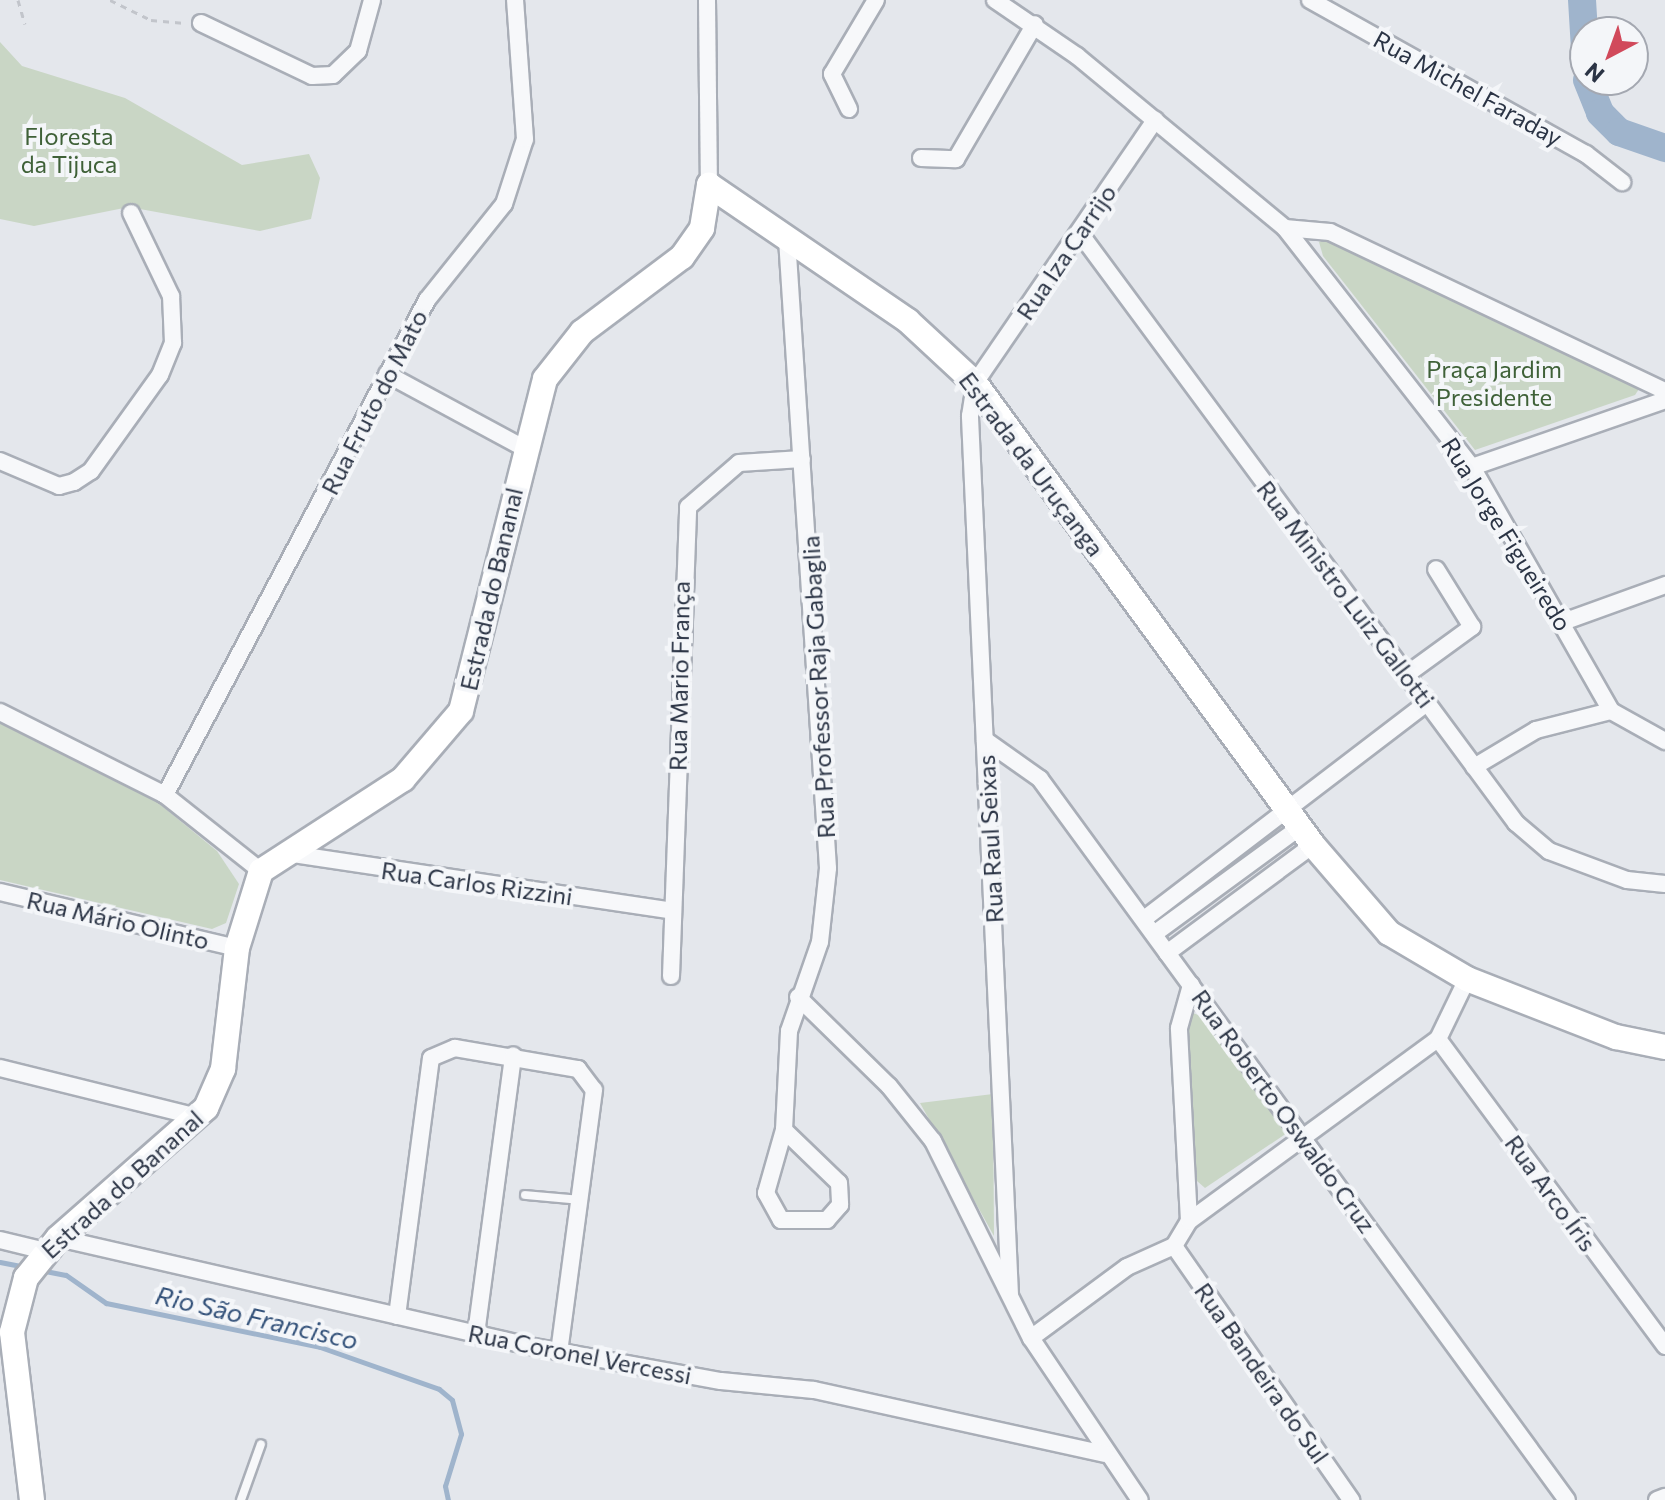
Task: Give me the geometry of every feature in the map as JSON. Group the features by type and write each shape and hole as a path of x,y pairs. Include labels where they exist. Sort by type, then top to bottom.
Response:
{"street":[{"path":"201,23 312,76 333,75 358,51 372,0"},
{"name":"Rua Fruto do Mato","path":"165,795 427,300 504,204 521,164 515,0"},
{"path":"707,0 709,185"},
{"path":"849,109 832,74 876,0"},
{"name":"Rua Jorge Figueiredo","path":"995,0 1035,24 1285,228 1472,467 1611,711"},
{"name":"Rua Michel Faraday","path":"1310,0 1586,154 1622,182"},
{"path":"921,158 956,159 1035,24"},
{"name":"Rua Iza Carrijo","path":"975,383 1155,120"},
{"name":"Estrada da Uruçanga","path":"709,185 908,321 975,383 1300,827 1389,933 1467,979 1616,1037 1665,1047"},
{"name":"Estrada do Bananal","path":"32,1500 12,1332 26,1278 48,1249 198,1117 223,1069 237,948 261,871 403,779 461,711 524,448 555,360 682,257 702,228 709,185"},
{"path":"0,461 59,486 74,482 91,471 160,375 173,343 171,296 131,213"},
{"path":"1285,228 1330,232 1665,391"},
{"name":"Rua Ministro Luiz Gallotti","path":"1079,232 1516,823 1549,851 1627,880 1665,884"},
{"name":"Rua Professor Raja Gabaglia","path":"784,1130 839,1183 840,1205 827,1220 781,1220 767,1203 784,1130 798,997 820,942 828,868 787,239"},
{"path":"387,374 524,448"},
{"name":"Rua Raul Seixas","path":"975,383 970,416 1010,1295"},
{"path":"1472,467 1665,400"},
{"name":"Rua Mario França","path":"671,976 669,910 688,507 739,463 802,459"},
{"path":"1406,675 1472,627 1436,569"},
{"path":"1563,622 1665,585"},
{"path":"1167,953 1427,703"},
{"path":"1474,767 1536,730 1611,711 1665,741"},
{"path":"0,712 165,795 261,871"},
{"name":"Rua Roberto Oswaldo Cruz","path":"985,740 1040,779 1305,1137 1567,1500"},
{"path":"1144,919 1300,827"},
{"path":"1154,934 1300,827"},
{"name":"Rua Carlos Rizzini","path":"286,853 669,910"},
{"name":"Rua Mário Olinto","path":"0,892 237,948"},
{"path":"1031,1338 1127,1267 1174,1246 1189,1221 1438,1039 1467,979"},
{"path":"1189,1221 1179,1028 1191,985"},
{"path":"798,997 914,1114 1031,1338 1105,1454 1140,1500"},
{"name":"Rua Arco Íris","path":"1438,1039 1665,1346"},
{"path":"397,1316 431,1058 444,1049 513,1055 590,1077 581,1200 559,1352"},
{"path":"476,1334 513,1055"},
{"path":"0,1068 198,1117"},
{"name":"Rua Coronel Vercessi","path":"0,1240 397,1316 559,1352 824,1392 1105,1454"},
{"name":"Rua Bandeira do Sul","path":"1174,1246 1351,1500"},
{"path":"1657,1500 1665,1497"}],"lane":[{"path":"525,1195 581,1200"},
{"path":"241,1500 261,1444"}],"path":[{"path":"18,0 25,24"},
{"path":"110,0 151,20 201,23"}],"green space":[{"name":"Floresta da Tijuca","path":"0,42 22,66 125,98 242,165 309,154 320,178 311,219 260,231 129,207 34,226 0,219"},
{"name":"Praça Jardim Presidente","path":"1332,237 1641,386 1635,395 1475,450 1323,256 1319,242"},
{"path":"0,722 151,797 217,851 239,884 226,923 212,929 0,880"},
{"path":"1193,1013 1206,1018 1290,1131 1205,1188 1197,1181 1184,1026"},
{"path":"993,1094 994,1236 920,1103"}],"waterway":[{"path":"1582,0 1583,16"},
{"path":"1593,96 1600,113 1619,132 1665,148"},
{"name":"Rio São Francisco","path":"0,1262 26,1267"},
{"name":"Rio São Francisco","path":"40,1270 66,1275 106,1303 320,1347 439,1389 452,1400 461,1434 445,1486 448,1500"}]}
